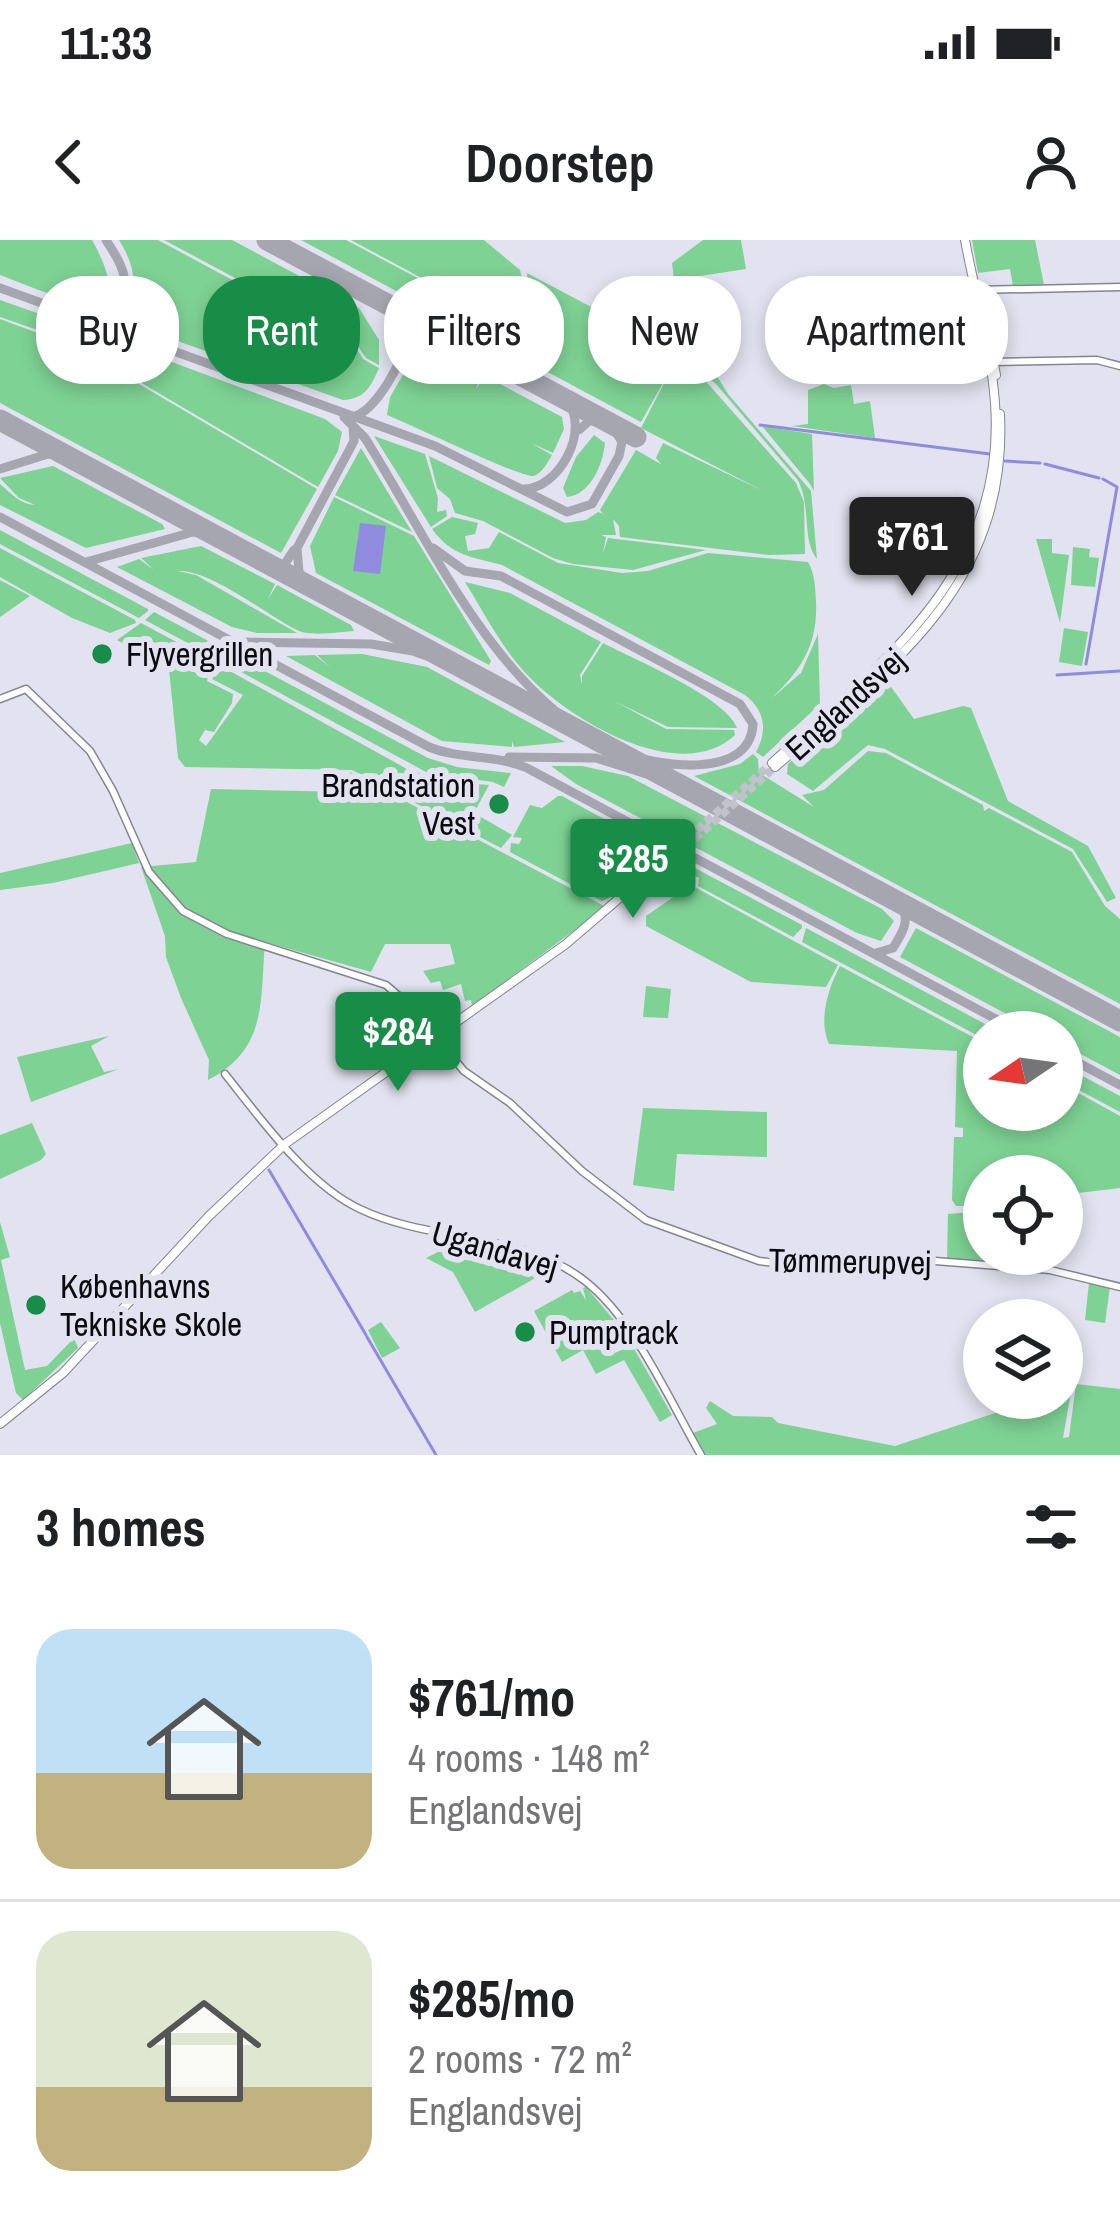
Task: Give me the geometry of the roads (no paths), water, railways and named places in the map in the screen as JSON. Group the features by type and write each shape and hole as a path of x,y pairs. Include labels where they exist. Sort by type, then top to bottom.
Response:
{"main road":[{"path":"965,240 972,276"},
{"name":"Englandsvej","path":"992,384 995,426 990,482 974,538 937,603 906,640 773,765 870,685 911,644 944,607 970,564 993,508 999,478 996,384"},
{"path":"0,1424 63,1373 209,1216 287,1146 570,947 666,861"}],"street":[{"path":"1008,289 1120,287"},
{"path":"1008,362 1097,360 1120,366"},
{"name":"Tømmerupvej","path":"0,699 20,688 60,718 90,751 149,872 183,911 225,933 386,985 457,1064 510,1103 581,1171 658,1226 759,1261 808,1267 872,1256 1050,1270 1120,1287"},
{"name":"Ugandavej","path":"225,1074 329,1190 363,1210 530,1252 576,1274 621,1318 701,1455"}],"waterway":[{"path":"760,425 990,454"},
{"path":"1005,461 1040,463"},
{"path":"1045,464 1099,478"},
{"path":"1086,664 1117,487 1103,479"},
{"path":"1057,675 1120,671"},
{"path":"269,1170 366,1335"},
{"path":"367,1337 436,1455"}],"tunnel":[{"path":"679,846 772,763"},
{"path":"668,863 775,767"}],"place":[{"name":"Flyvergrillen","path":"102,654"},
{"name":"Brandstation Vest","path":"499,804"},
{"name":"Københavns Tekniske Skole","path":"36,1305"},
{"name":"Pumptrack","path":"525,1332"}]}
